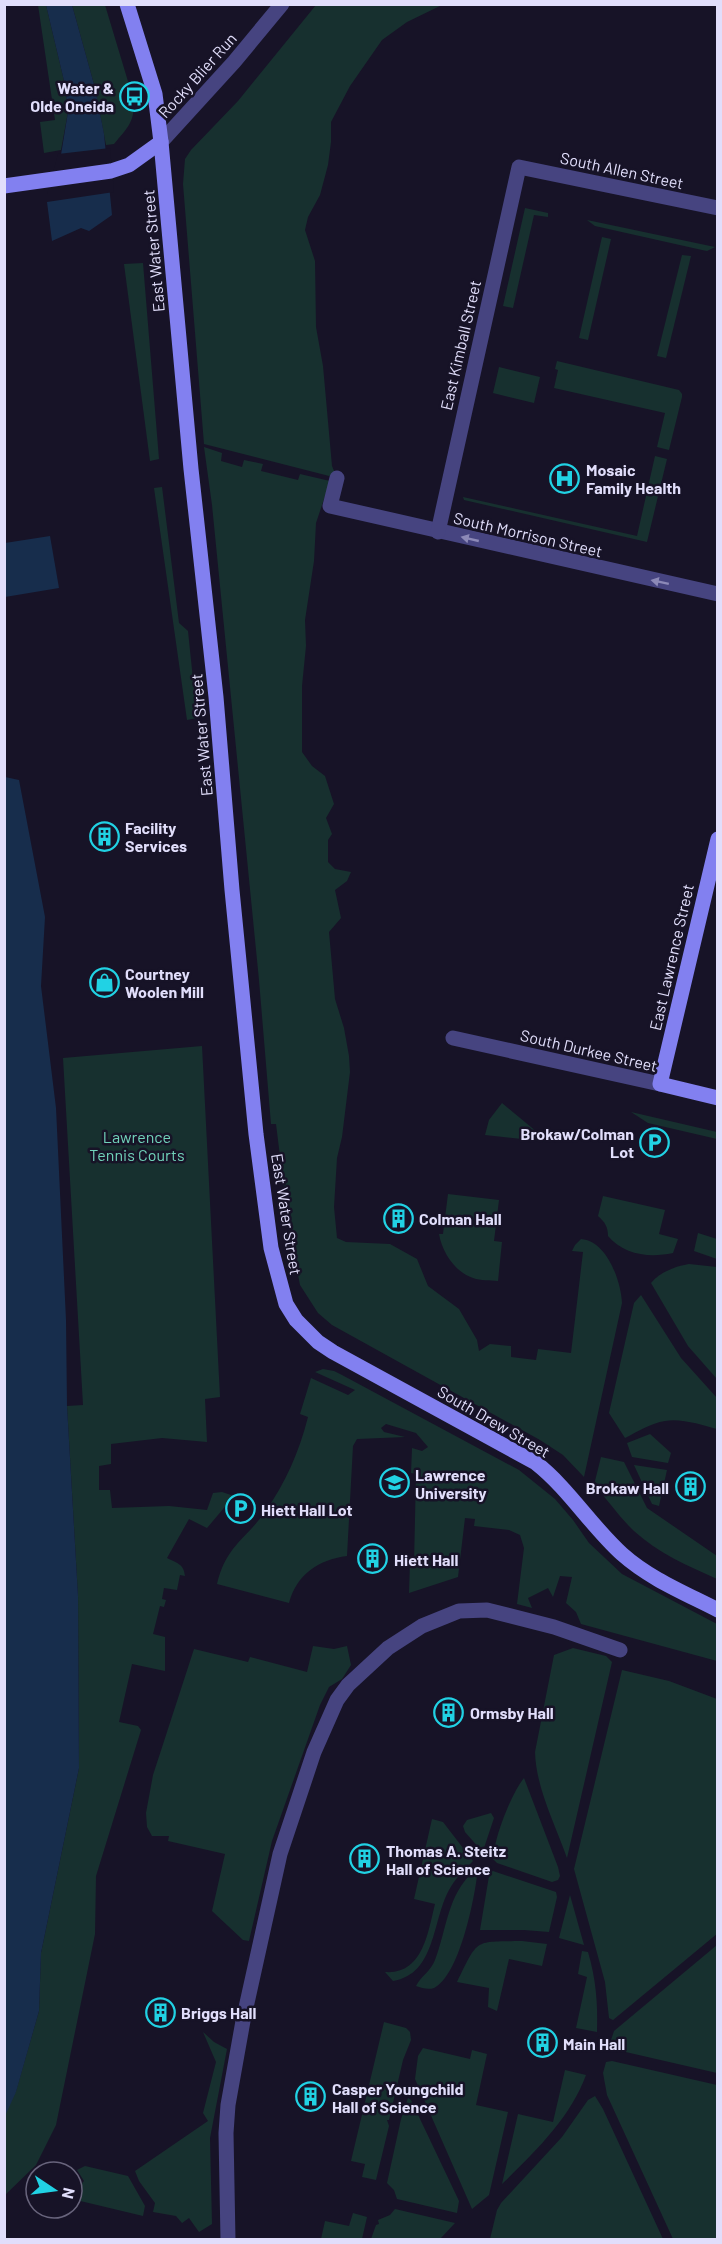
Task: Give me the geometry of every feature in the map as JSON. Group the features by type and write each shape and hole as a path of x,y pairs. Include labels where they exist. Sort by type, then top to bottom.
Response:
{"street":[{"name":"East Water Street","path":"127,4 155,94 191,469 216,697 256,1134 275,1269 286,1304 296,1320"},
{"name":"Rocky Blier Run","path":"161,142 234,62 282,4"},
{"path":"4,186 111,171 129,165 161,142"},
{"name":"South Allen Street","path":"519,167 717,208"},
{"name":"East Kimball Street","path":"438,532 519,167"},
{"name":"South Morrison Street","path":"337,478 330,506 717,594"},
{"name":"East Lawrence Street","path":"660,1084 717,839"},
{"name":"South Durkee Street","path":"453,1038 717,1098"},
{"name":"South Drew Street","path":"296,1320 318,1342 333,1352 536,1463 564,1487 604,1535 634,1564 658,1580 717,1610"},
{"path":"228,2240 229,2186 226,2133 228,2106 243,2021 280,1854 314,1752 337,1700 348,1685 388,1648 422,1626 459,1611 487,1610 554,1627 620,1650"}],"green space":[{"path":"38,5 46,5 65,85 68,112 61,150 44,153 40,122 55,120"},
{"path":"72,5 105,5 134,106 130,123 114,144 106,145 95,88"},
{"path":"316,5 442,5 407,22 382,40 350,86 331,122 328,165 320,195 308,217 305,230 315,261 316,327 323,366 332,466 337,478 204,444 183,184 185,159 191,150 238,101"},
{"path":"525,208 548,213 548,217 534,215 513,308 503,306"},
{"path":"587,220 715,247 707,251 702,250 595,226"},
{"path":"602,237 611,239 588,340 579,338"},
{"path":"682,255 691,256 666,358 657,356"},
{"path":"143,263 159,459 150,461 124,264"},
{"path":"557,361 679,390 682,397 669,450 657,447 665,413 554,388 558,370 555,369"},
{"path":"499,367 540,377 534,403 493,393"},
{"path":"204,447 222,453 221,461 242,467 244,460 263,464 261,471 298,480 300,474 330,481 316,523 314,561 305,620 302,752 312,766 325,776 334,804 326,818 332,834 328,840 328,862 335,869 351,872 347,881 335,890 341,918 329,932 335,999 344,1028 350,1072 342,1137 337,1158 334,1207 337,1238 346,1242 390,1244 417,1259 428,1286 459,1309 477,1340 479,1351 490,1344 511,1346 511,1357 536,1360 538,1349 571,1353 583,1252 572,1251 581,1239 590,1241 598,1247 611,1264 619,1284 622,1303 584,1477 563,1455 540,1440 332,1325 318,1313 300,1285 289,1229 276,1124 271,1124 212,505"},
{"path":"655,456 667,459 647,542 464,500 463,497 637,536"},
{"path":"162,487 179,623 188,631 197,718 187,720 154,488"},
{"name":"Lawrence Tennis Courts","path":"202,1046 220,1397 205,1399 207,1442 162,1438 111,1444 111,1464 99,1466 99,1490 110,1490 112,1508 169,1506 207,1510 213,1493 222,1492 234,1496 207,1528 189,1519 167,1558 182,1566 185,1576 180,1575 177,1590 164,1588 162,1599 166,1600 164,1607 160,1606 153,1634 165,1637 165,1671 132,1664 119,1722 138,1726 141,1730 96,1876 95,1934 56,2125 38,2160 24,2160 24,2177 5,2195 4,2116 16,2091 39,2011 41,1953 79,1768 78,1596 67,1406 83,1405 63,1058"},
{"path":"502,1103 549,1142 485,1135 489,1120"},
{"path":"631,1112 717,1132 717,1139 648,1123"},
{"path":"448,1194 499,1200 494,1241 502,1242 498,1281 479,1280 466,1275 446,1254 439,1234 443,1234"},
{"path":"603,1196 665,1210 659,1234 678,1239 673,1253 638,1254 614,1242 608,1236 603,1220 598,1216"},
{"path":"698,1233 717,1239 717,1259 694,1251"},
{"path":"689,1264 717,1267 717,1379 688,1346 651,1283 668,1270"},
{"path":"641,1295 681,1358 717,1398 717,1429 691,1422 671,1420 644,1428 625,1438 609,1413 634,1303"},
{"path":"323,1369 342,1375 519,1470 555,1499 589,1543 622,1574 717,1624 717,1661 581,1624 576,1612 566,1603 572,1577 560,1576 553,1597 548,1588 528,1598 532,1608 517,1604 524,1548 520,1535 509,1530 474,1526 475,1519 465,1518 458,1577 409,1593 410,1563 414,1563 416,1474 411,1473 412,1448 422,1451 428,1447 416,1433 386,1424 381,1428 384,1432 405,1437 357,1439 353,1446 347,1556 327,1561 310,1570 297,1584 289,1603 217,1584 225,1561 265,1512 291,1466 308,1417 300,1414 311,1378 348,1395 355,1390 315,1372"},
{"path":"650,1434 671,1453 668,1463 632,1457 627,1443"},
{"path":"601,1457 624,1462 647,1508 717,1556 717,1579 663,1552 643,1539 629,1526 594,1485"},
{"path":"634,1465 667,1470 659,1506 652,1504"},
{"path":"313,1646 334,1649 347,1646 351,1665 342,1679 329,1687 320,1705 272,1841 249,1941 243,1940 212,1911 225,1854 168,1841 169,1836 152,1836 147,1827 146,1813 153,1775 194,1649 248,1662 250,1657 307,1672"},
{"path":"573,1648 606,1656 612,1662 567,1858 542,1792 535,1752 554,1655"},
{"path":"622,1670 669,1681 717,1699 718,1933 613,2020 609,2018 605,1982 574,1869"},
{"path":"524,1778 558,1867 560,1876 558,1880 552,1882 497,1863 493,1859 496,1840 504,1817"},
{"path":"491,1813 494,1818 484,1848 480,1849 465,1832 463,1826 467,1820"},
{"path":"432,1819 443,1822 473,1861 449,1890 431,1944 418,1968 407,1976 393,1981 385,1972 408,1967 416,1959 422,1950 430,1927 435,1904 414,1899"},
{"path":"490,1870 556,1892 557,1897 549,1932 480,1930"},
{"path":"474,1871 477,1876 473,1902 464,1937 451,1969 443,1981 434,1988 416,1986 433,1964 458,1891"},
{"path":"570,1895 584,1945 559,1938"},
{"path":"522,1941 547,1944 542,1966 509,1959 497,2011 488,2007 489,1988 457,1982 470,1957 480,1945"},
{"path":"717,1945 717,2073 617,2050 610,2043 614,2031"},
{"path":"582,1951 588,1952 593,1972 597,2002 597,2032 576,2028 587,1977 578,1974"},
{"path":"384,2022 406,2028 410,2032 411,2040 403,2060 389,2120 387,2120 389,2126 376,2180 362,2177 365,2164 351,2161"},
{"path":"203,2032 214,2042 227,2049 210,2138 212,2224 199,2232 189,2218 182,2223 176,2216 153,2212 155,2203 139,2181 135,2171 208,2121 203,2113 216,2062"},
{"path":"423,2048 470,2059 472,2050 487,2054 476,2105 508,2112 489,2195 472,2209 415,2079 418,2056"},
{"path":"612,2061 717,2085 717,2239 673,2239 607,2095 603,2073 606,2062"},
{"path":"565,2070 586,2075 571,2105 550,2134 502,2184 518,2114 553,2122"},
{"path":"595,2096 663,2239 490,2239 501,2203 562,2137 588,2100"},
{"path":"408,2098 411,2100 459,2201 457,2213 397,2199 394,2190 387,2183"},
{"path":"84,2166 128,2176 145,2206 143,2216 84,2202"},
{"path":"395,2209 455,2223 440,2239 371,2239 376,2225 379,2224 378,2220 390,2215"},
{"path":"353,2213 367,2217 362,2239 321,2239 325,2221 349,2226"}],"water":[{"path":"46,5 72,5 95,88 104,134 112,215 89,231 81,228 52,241 47,202 59,167 68,112 65,85"},
{"path":"50,536 59,588 5,597 5,543"},
{"path":"5,777 19,780 45,917 41,986 56,1108 66,1320 67,1406 78,1596 79,1768 41,1953 39,2011 16,2092 5,2116"}],"pier":[{"path":"110,148 114,192 47,202 58,154"}],"place":[{"name":"Water & Olde Oneida","path":"135,96"},
{"name":"Mosaic Family Health","path":"565,478"},
{"name":"Facility Services","path":"104,836"},
{"name":"Courtney Woolen Mill","path":"104,982"},
{"name":"Brokaw/Colman Lot","path":"655,1142"},
{"name":"Colman Hall","path":"398,1218"},
{"name":"Lawrence University","path":"394,1483"},
{"name":"Brokaw Hall","path":"690,1487"},
{"name":"Hiett Hall Lot","path":"240,1509"},
{"name":"Hiett Hall","path":"373,1559"},
{"name":"Ormsby Hall","path":"449,1712"},
{"name":"Thomas A. Steitz Hall of Science","path":"365,1859"},
{"name":"Briggs Hall","path":"160,2012"},
{"name":"Main Hall","path":"542,2043"},
{"name":"Casper Youngchild Hall of Science","path":"311,2097"}]}
